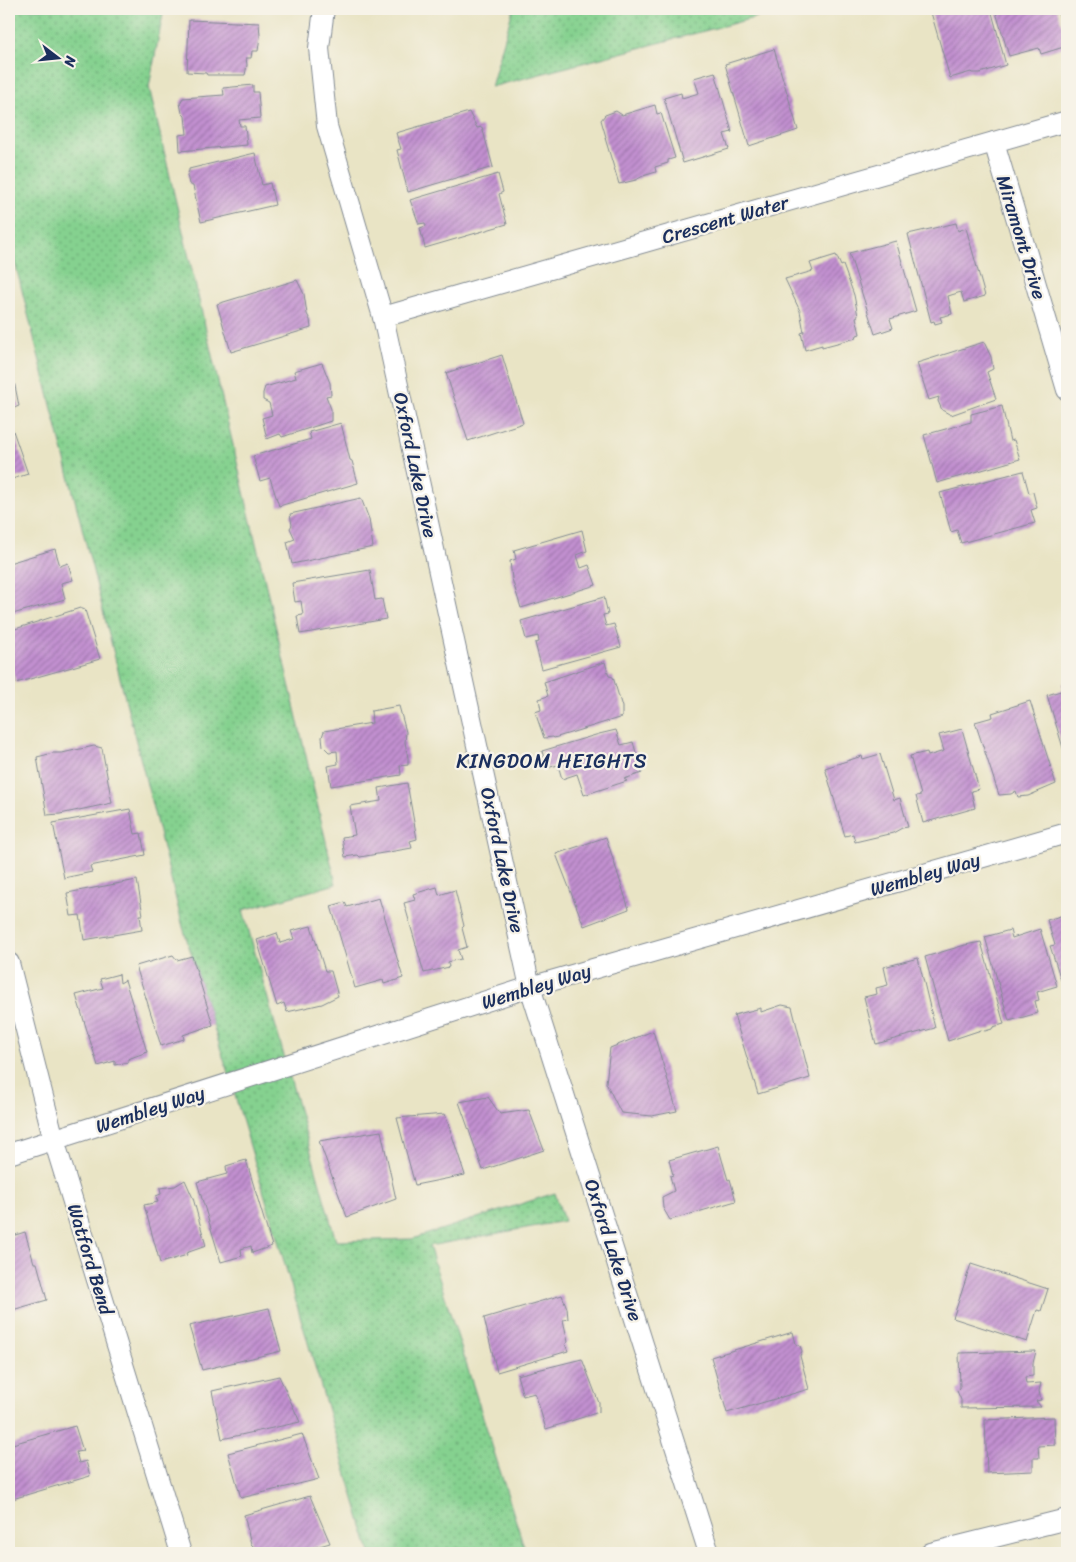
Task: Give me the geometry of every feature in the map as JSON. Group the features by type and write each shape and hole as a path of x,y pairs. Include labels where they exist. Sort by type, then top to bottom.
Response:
{"street":[{"name":"Oxford Lake Drive","path":"324,9 319,48 326,126 383,317 530,986 709,1553"},
{"name":"Crescent Water","path":"383,317 1067,121"},
{"name":"Miramont Drive","path":"994,142 1067,390"},
{"name":"Wembley Way","path":"9,1154 530,986 1067,833"},
{"name":"Watford Bend","path":"9,963 54,1140 181,1553"},
{"path":"931,1553 1067,1519"}],"green space":[{"path":"9,9 164,9 149,87 336,884 243,910 336,1241 412,1239 555,1193 564,1221 429,1246 526,1553 370,1553 240,1112 183,927 9,239"},
{"path":"513,9 788,9 491,87"}],"building":[{"path":"930,9 991,9 1006,65 980,73 971,72 950,78"},
{"path":"995,9 1057,9 1067,46 1041,54 1039,48 1009,56"},
{"path":"189,20 259,23 258,51 252,51 251,58 246,58 245,75 207,75 206,73 187,72"},
{"path":"774,49 798,130 749,146 725,64"},
{"path":"715,72 732,132 724,134 729,149 683,163 664,98 681,93 682,98 699,93 694,78"},
{"path":"253,85 253,92 258,92 260,118 239,120 240,126 245,126 247,145 180,151 179,135 187,134 185,116 182,113 180,103 183,98 224,95 223,88"},
{"path":"655,105 657,114 661,113 675,158 668,160 668,163 655,167 656,172 619,184 601,120 605,115 616,111 622,115"},
{"path":"469,112 477,128 482,127 493,167 408,192 397,150 401,149 396,133"},
{"path":"255,153 262,185 270,183 275,205 201,222 193,186 189,184 187,175 189,169"},
{"path":"498,174 503,192 499,194 507,224 425,248 420,228 426,226 425,223 419,224 410,200"},
{"path":"956,223 958,231 966,228 985,296 964,302 961,292 948,296 952,314 940,317 942,322 935,324 934,321 931,322 908,234"},
{"path":"896,241 916,311 890,319 893,328 875,334 849,253"},
{"path":"836,255 841,266 843,265 854,295 860,334 856,338 805,350 801,333 804,332 800,311 785,279 813,271 810,263"},
{"path":"297,280 304,294 311,328 231,352 217,304"},
{"path":"984,342 991,357 993,369 987,372 996,399 951,415 942,410 938,401 939,397 929,400 917,363"},
{"path":"502,355 523,423 468,441 446,373"},
{"path":"9,356 19,406 9,410"},
{"path":"322,363 330,383 331,395 326,396 331,409 331,421 282,437 280,434 267,439 262,418 272,415 269,403 263,400 265,387 296,378 294,371"},
{"path":"1002,406 1010,441 1014,440 1020,459 937,483 924,435 971,422 971,414"},
{"path":"341,423 358,483 279,506 270,478 260,481 253,456 311,439 309,432"},
{"path":"9,425 11,425 28,474 9,480"},
{"path":"1023,471 1029,493 1033,492 1037,508 1031,510 1035,523 961,543 957,530 951,532 940,493"},
{"path":"361,498 369,519 373,547 292,564 287,542 295,539 290,528 292,525 290,514"},
{"path":"582,530 587,551 577,555 581,568 589,565 596,585 521,608 512,579 510,561 516,559 514,550"},
{"path":"55,549 60,566 68,563 73,580 61,583 65,599 9,615 9,563"},
{"path":"370,570 375,600 382,599 386,619 300,634 297,616 303,615 301,601 295,602 292,583"},
{"path":"604,597 608,614 603,615 606,626 614,624 621,647 542,669 535,643 539,642 538,636 526,639 521,621"},
{"path":"80,608 85,610 100,659 16,683 9,659 9,631"},
{"path":"605,662 609,676 613,677 622,707 622,717 554,738 544,738 535,712 541,710 539,699 548,696 544,682"},
{"path":"1067,682 1067,761 1047,695 1064,690 1062,684"},
{"path":"1030,701 1056,784 1028,796 1018,797 1016,791 1011,794 999,795 975,722 993,717 992,713"},
{"path":"399,706 406,732 405,742 408,758 408,765 400,766 401,775 331,786 328,766 338,764 337,751 329,752 323,746 322,737 324,731 372,723 371,711"},
{"path":"962,729 979,789 971,791 975,808 923,823 916,796 921,795 910,756 927,752 928,756 944,751 939,735"},
{"path":"616,730 621,745 633,742 642,773 624,779 627,781 584,795 577,774 562,779 558,765 547,768 542,751"},
{"path":"94,746 102,748 112,803 47,815 37,757"},
{"path":"880,754 894,800 900,798 908,827 893,833 855,842 853,834 845,836 825,768 862,756 863,759"},
{"path":"407,783 417,839 410,841 412,848 360,857 358,855 345,857 342,837 355,835 350,806 381,801 379,788"},
{"path":"130,809 135,834 141,833 145,855 90,866 92,872 64,878 53,823"},
{"path":"606,837 629,909 584,926 556,854"},
{"path":"137,880 143,915 140,915 142,930 84,940 80,915 71,916 67,893"},
{"path":"437,887 439,895 455,890 467,947 458,950 461,959 448,962 449,967 424,973 404,903 415,900 413,894"},
{"path":"379,898 403,978 384,984 383,980 355,988 331,906 345,902 347,907"},
{"path":"1067,914 1067,991 1065,992 1050,946 1055,945 1047,920"},
{"path":"311,926 325,971 331,971 338,996 322,1004 287,1012 284,1003 277,1006 257,940 277,933 280,943 294,939 291,931"},
{"path":"1040,929 1057,986 1037,992 1039,1000 1035,1001 1038,1013 1009,1021 985,937 1010,930 1012,938"},
{"path":"981,942 1004,1024 948,1041 925,957"},
{"path":"173,955 177,960 192,956 213,1025 183,1035 184,1039 161,1046 136,966"},
{"path":"918,958 935,1028 876,1044 864,997 877,994 876,988 888,985 884,967"},
{"path":"119,974 120,983 125,980 147,1052 128,1059 128,1062 115,1065 115,1061 98,1066 76,995 103,988 100,979"},
{"path":"782,1005 792,1007 810,1078 758,1094 734,1015 761,1008 761,1012"},
{"path":"653,1031 677,1111 652,1116 621,1113 606,1083 610,1048"},
{"path":"488,1097 500,1114 529,1110 544,1150 483,1170 459,1102"},
{"path":"445,1114 465,1175 415,1185 397,1118"},
{"path":"381,1131 396,1199 347,1217 319,1141"},
{"path":"718,1146 736,1201 670,1220 663,1208 662,1197 674,1191 670,1176 673,1175 669,1160"},
{"path":"246,1160 272,1246 252,1253 251,1246 241,1249 242,1256 221,1262 197,1182 227,1174 226,1166"},
{"path":"185,1180 193,1198 206,1246 186,1253 187,1255 160,1263 144,1205 158,1202 156,1196 161,1194 160,1188 175,1186"},
{"path":"25,1232 34,1263 37,1263 47,1300 9,1311 9,1237"},
{"path":"971,1264 1048,1289 1041,1311 1037,1310 1027,1342 953,1318"},
{"path":"562,1295 567,1308 568,1319 563,1320 568,1342 565,1344 568,1351 497,1372 484,1318"},
{"path":"269,1308 281,1351 202,1370 189,1326"},
{"path":"793,1332 796,1344 800,1346 802,1351 800,1356 809,1389 727,1413 711,1357"},
{"path":"1036,1351 1033,1363 1033,1376 1025,1377 1026,1384 1041,1383 1039,1391 1041,1400 1036,1401 1041,1407 961,1408 961,1400 957,1391 960,1388 959,1353"},
{"path":"582,1359 599,1403 599,1412 546,1429 535,1393 523,1396 517,1375"},
{"path":"279,1376 300,1422 222,1439 212,1391"},
{"path":"1054,1417 1055,1445 1038,1446 1039,1458 1033,1458 1033,1471 987,1473 985,1420"},
{"path":"75,1426 83,1451 76,1452 79,1463 86,1461 90,1476 9,1500 9,1445"},
{"path":"302,1434 319,1479 241,1498 228,1453"},
{"path":"310,1496 330,1543 295,1553 260,1553 251,1544 244,1515"}],"district":[{"name":"KINGDOM HEIGHTS","path":"552,761"}]}
